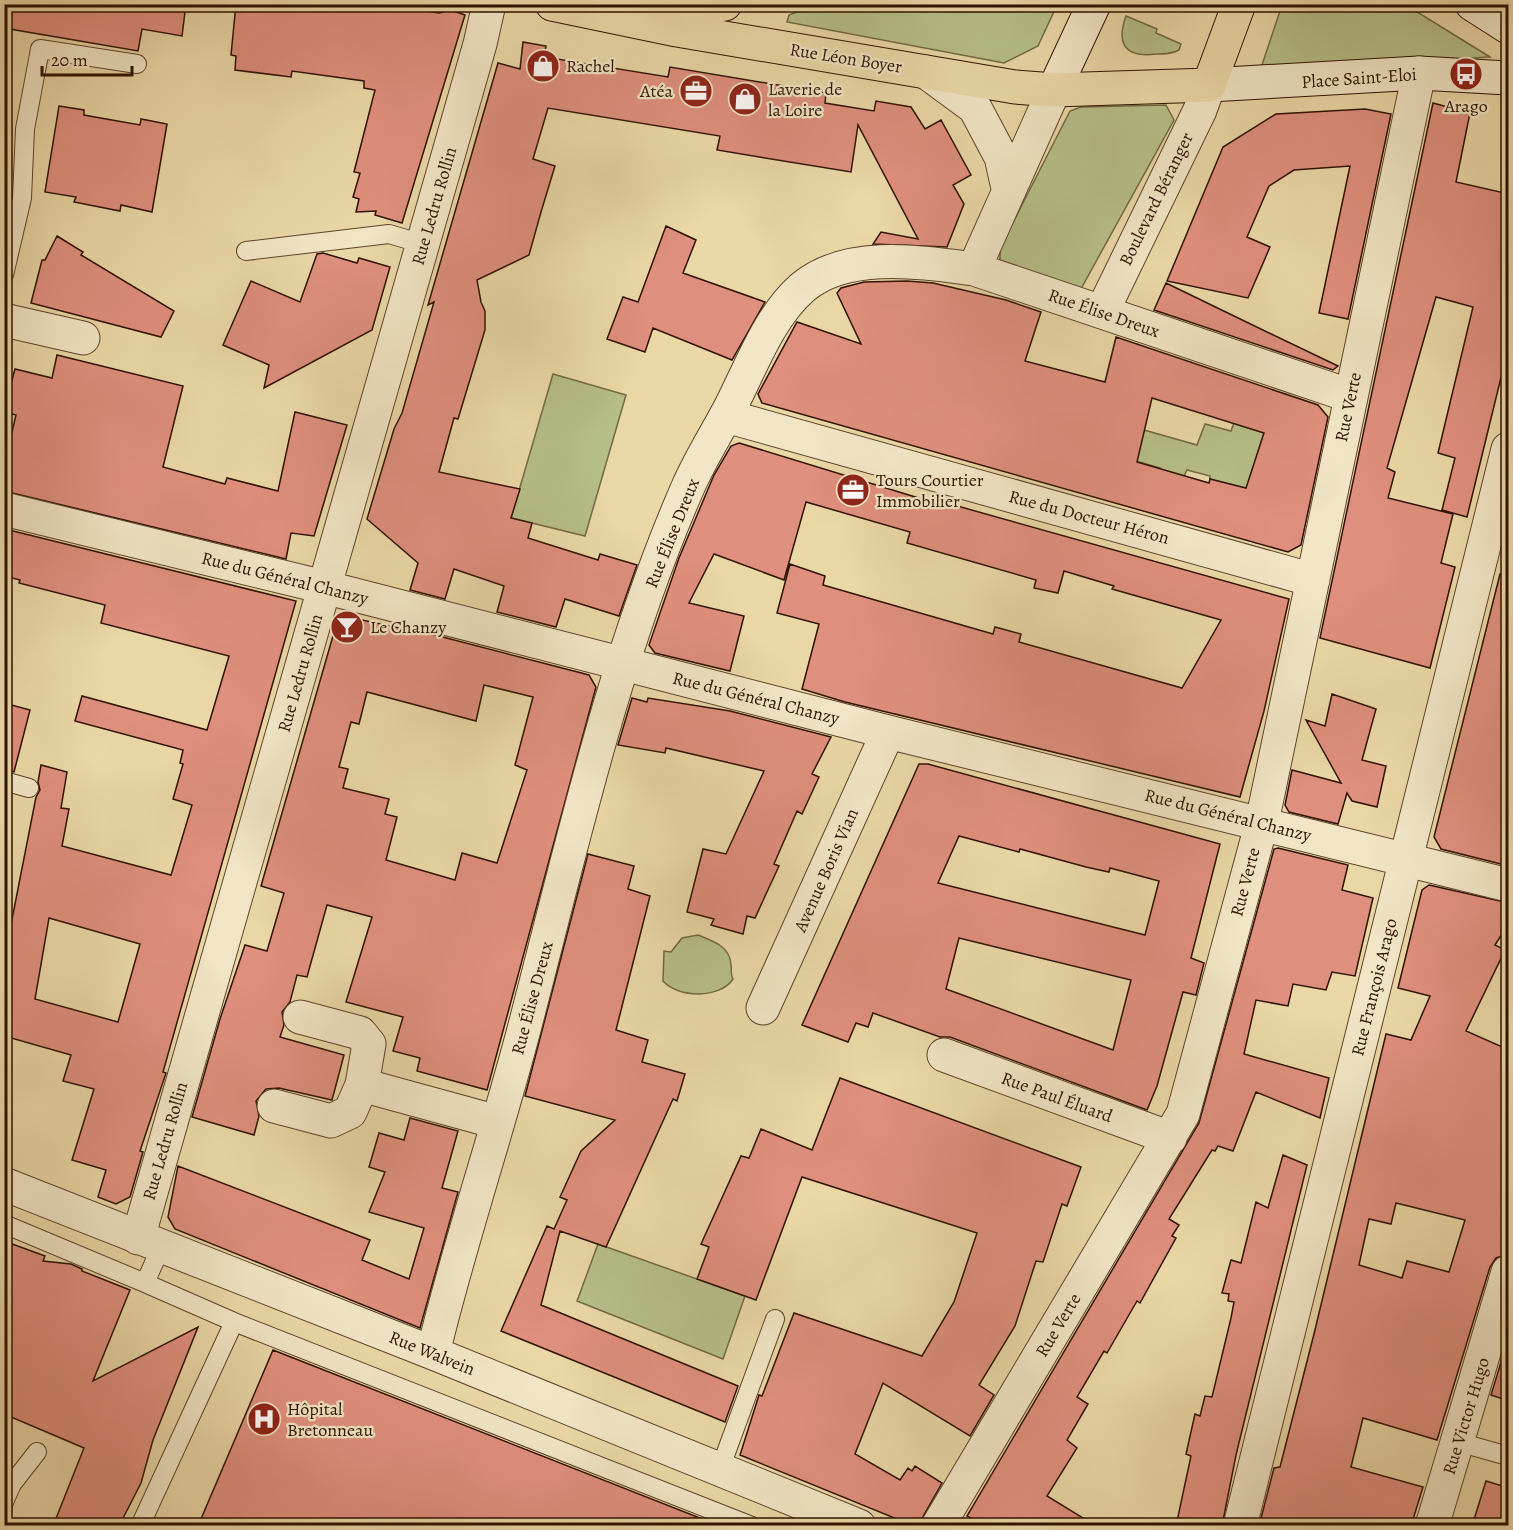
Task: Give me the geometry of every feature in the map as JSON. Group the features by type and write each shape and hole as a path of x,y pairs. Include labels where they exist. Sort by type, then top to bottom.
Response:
{"main road":[{"name":"Rue Léon Boyer","path":"552,4 638,23 1015,87 1053,90"},
{"name":"Rue Léon Boyer","path":"638,23 725,4"},
{"path":"1209,85 1239,4"},
{"name":"Place Saint-Eloi","path":"1053,90 1209,85"}],"street":[{"name":"Rue Ledru Rollin","path":"149,1242 324,587 483,33 489,4"},
{"path":"974,268 1008,188 1094,4"},
{"path":"1472,4 1509,27"},
{"path":"926,72 975,108 1001,157 1008,188"},
{"name":"Place Saint-Eloi","path":"1209,85 1419,73 1509,78"},
{"name":"Rue Verte","path":"938,1526 1183,1114 1261,823 1419,73"},
{"name":"Boulevard Béranger","path":"1102,312 1200,110 1209,85"},
{"name":"Rue Élise Dreux","path":"433,1353 623,664 689,484 780,315 803,288 816,278 846,267 873,263 940,264 974,268 1351,396"},
{"path":"4,320 83,338"},
{"name":"Rue du Docteur Héron","path":"726,416 1312,580"},
{"name":"Rue François Arago","path":"1240,1526 1509,449"},
{"name":"Rue du Général Chanzy","path":"4,509 324,587 888,732 1509,885"},
{"name":"Avenue Boris Vian","path":"763,1008 888,732"},
{"path":"274,1106 331,1121 350,1112 363,1085 369,1044 360,1033 300,1017"},
{"name":"Rue Paul Éluard","path":"944,1055 1170,1138"},
{"path":"363,1085 497,1122"},
{"name":"Rue Walvein","path":"4,1184 433,1353 859,1526"},
{"name":"Rue Victor Hugo","path":"1432,1526 1509,1272"}],"lane":[{"path":"4,275 22,198 25,129 40,49 137,64"},
{"path":"246,251 389,234 423,244"},
{"path":"4,781 29,788"},
{"path":"4,1224 146,1282 234,1322 752,1526"},
{"path":"146,1282 149,1242"},
{"path":"720,1469 775,1319"},
{"path":"140,1526 234,1322"},
{"path":"1458,1442 1509,1456"},
{"path":"4,1502 8,1483 37,1452"}],"green space":[{"path":"814,5 1057,5 1038,46 1004,63 787,22 789,15"},
{"path":"1282,5 1406,5 1490,57 1260,71"},
{"path":"1126,16 1157,29 1156,33 1181,44 1179,50 1168,54 1145,55 1130,51 1123,41 1122,34"},
{"path":"1166,105 1174,120 1077,296 1000,267 1000,248 1070,111 1081,107"},
{"path":"553,374 626,395 585,536 511,518"},
{"path":"1234,423 1264,433 1255,462 1282,506 1210,479 1210,476 1187,470 1184,476 1158,479 1160,468 1136,461 1144,430 1197,445 1205,424 1231,431"},
{"path":"698,935 715,942 728,953 733,979 727,986 709,993 678,991 663,981 664,951 671,952 682,938"},
{"path":"598,1244 745,1296 723,1359 577,1301"}],"building":[{"path":"4,4 186,4 182,36 142,29 138,51 4,28"},
{"path":"236,4 383,4 439,13 451,10 465,15 402,223 375,215 376,211 356,212 359,199 353,197 360,173 354,172 375,90 364,88 364,81 292,71 291,77 235,70 236,56 231,55"},
{"path":"523,42 546,46 544,57 668,77 670,67 826,93 825,103 874,111 876,101 911,107 925,129 941,120 971,175 953,185 964,204 947,247 873,244 881,232 918,239 858,125 851,172 717,150 720,136 548,108 533,159 555,166 529,255 477,280 485,311 485,330 458,419 454,418 439,472 520,489 511,518 532,523 528,538 598,560 600,554 637,565 619,616 565,599 556,627 497,612 504,586 454,569 445,599 410,590 418,563 367,519 394,429 402,413 434,302 428,305 498,63 520,69"},
{"path":"1433,103 1470,113 1456,182 1509,194 1509,362 1505,361 1467,517 1442,510 1455,458 1438,453 1473,307 1436,297 1387,468 1395,472 1388,498 1453,514 1441,563 1455,567 1430,668 1320,638"},
{"path":"59,106 84,110 84,115 140,125 141,119 167,124 152,212 121,205 120,211 74,202 76,197 45,192"},
{"path":"1365,109 1391,114 1348,319 1319,313 1350,166 1294,170 1269,186 1247,237 1270,247 1248,298 1167,281 1223,147 1276,114"},
{"path":"666,226 696,240 683,273 765,302 732,360 653,328 645,352 607,339 623,297 638,302"},
{"path":"57,236 83,252 81,255 174,311 161,337 31,303 42,260 45,260"},
{"path":"323,253 357,263 359,258 390,267 372,330 264,388 269,365 223,345 251,281 300,302 317,254"},
{"path":"864,282 933,283 1006,300 1041,312 1025,361 1105,382 1116,337 1318,405 1328,417 1301,545 1288,552 762,403 758,394 797,322 861,344 837,293 841,288","holes":["1152,398 1264,433 1246,488 1210,479 1209,483 1137,462"]},
{"path":"1166,283 1338,366 1333,370 1154,310"},
{"path":"57,355 183,386 163,467 225,484 227,478 278,491 295,412 347,425 314,536 291,533 286,559 4,491 4,465 16,415 4,412 4,410 15,369 52,378"},
{"path":"739,443 935,503 936,500 1289,599 1264,711 1240,797 845,702 802,689 819,624 777,613 790,564 825,576 823,585 993,634 995,627 1021,634 1019,642 1182,688 1221,620 1112,589 1114,586 1064,571 1058,593 1034,588 1036,580 907,543 910,532 806,502 784,580 714,554 689,603 744,616 730,671 655,653 649,645 679,558 714,475 731,446"},
{"path":"9,530 296,601 163,1072 166,1073 140,1151 143,1152 130,1197 116,1204 98,1197 106,1170 72,1160 94,1089 63,1081 71,1055 4,1036 4,960 36,797 40,790 38,782 41,765 67,772 61,808 69,809 62,846 171,875 192,805 173,799 183,764 180,763 183,750 75,721 82,696 207,730 229,656 101,623 105,605 19,583 20,580 4,576 4,549","holes":["49,918 140,944 118,1022 35,999"]},
{"path":"1500,574 1509,575 1509,734 1505,753 1509,753 1509,866 1441,849 1434,837"},
{"path":"339,615 399,628 400,626 589,675 596,687 487,1090 417,1071 420,1058 393,1051 403,1017 346,1002 372,917 327,905 307,977 297,975 290,1002 282,1012 284,1025 280,1037 344,1055 332,1100 279,1088 266,1089 256,1101 259,1116 254,1135 192,1117 220,1019 245,945 267,951 284,893 261,886","holes":["484,685 533,697 515,765 527,770 497,863 462,853 455,880 386,860 397,817 385,814 389,799 343,788 348,769 339,767 351,722 359,724 367,692 476,721"]},
{"path":"1332,694 1376,709 1362,760 1386,766 1377,807 1352,801 1347,793 1338,824 1289,812 1285,805 1292,770 1341,783 1306,720 1325,726"},
{"path":"632,698 647,702 648,698 730,711 831,737 812,774 819,777 802,814 797,811 774,864 779,866 755,918 747,916 743,934 711,925 714,919 687,912 703,849 726,854 764,771 666,748 665,753 618,745"},
{"path":"4,703 30,710 14,772 4,770"},
{"path":"919,764 928,764 1220,844 1191,958 1204,963 1196,995 1183,992 1157,1086 1147,1110 950,1037 940,1037 873,1013 868,1027 856,1023 848,1042 802,1025","holes":["959,836 1019,852 1020,849 1086,867 1109,872 1110,868 1159,881 1145,935 938,883","959,938 1131,980 1113,1050 946,989"]},
{"path":"1278,848 1348,865 1342,890 1373,898 1355,976 1332,972 1326,990 1293,984 1288,1006 1256,1000 1244,1054 1329,1078 1320,1118 1256,1092 1233,1151 1218,1146 1215,1151 1212,1150 1169,1219 1179,1225 1172,1236 1176,1238 1140,1303 1137,1301 1107,1353 1104,1351 1077,1397 1088,1404 1067,1440 1077,1448 1047,1496 1096,1526 984,1526 967,1516 1199,1123 1274,849"},
{"path":"588,854 634,866 628,889 650,896 616,1030 648,1040 642,1062 685,1074 677,1101 673,1099 606,1247 560,1231 541,1305 738,1386 725,1422 501,1331 547,1226 554,1229 567,1200 560,1197 581,1151 615,1120 525,1096"},
{"path":"1429,885 1509,903 1509,923 1495,945 1505,950 1466,1031 1509,1050 1509,1254 1496,1258 1490,1267 1437,1440 1363,1418 1351,1467 1423,1487 1411,1526 1259,1526 1274,1468 1280,1467 1386,1034 1411,1040 1430,996 1398,988 1422,890","holes":["1396,1203 1465,1220 1449,1272 1407,1261 1402,1278 1359,1265 1369,1219 1391,1224"]},
{"path":"840,1078 1081,1167 1067,1206 1062,1204 1043,1262 1036,1261 1015,1326 979,1385 994,1395 970,1436 883,1383 855,1454 900,1480 908,1468 912,1471 915,1466 942,1483 921,1520 909,1524 740,1455 759,1395 762,1396 794,1313 922,1356 954,1302 977,1233 802,1177 756,1300 697,1279 709,1247 701,1244 741,1156 749,1158 761,1129 812,1150"},
{"path":"410,1118 458,1131 442,1188 458,1192 420,1328 175,1229 168,1217 178,1166 370,1240 362,1260 409,1279 424,1228 369,1212 385,1172 369,1167 379,1133 404,1140"},
{"path":"1283,1155 1307,1165 1236,1455 1222,1526 1176,1526 1191,1456 1186,1454 1195,1414 1200,1416 1205,1396 1212,1397 1231,1318 1234,1302 1228,1301 1229,1294 1222,1293 1231,1260 1241,1263 1256,1202 1268,1208"},
{"path":"4,1241 45,1256 43,1261 71,1264 82,1271 130,1290 93,1381 198,1327 153,1440 141,1483 119,1526 53,1526 84,1448 4,1414"},
{"path":"1509,1336 1509,1401 1491,1395"},
{"path":"273,1350 720,1526 198,1526"},
{"path":"1486,1481 1509,1488 1509,1526 1472,1526"}],"place":[{"name":"Rachel","path":"543,66"},
{"name":"Arago","path":"1466,74"},
{"name":"Atéa","path":"696,91"},
{"name":"Laverie de la Loire","path":"745,99"},
{"name":"Tours Courtier Immobilier","path":"853,490"},
{"name":"Le Chanzy","path":"347,627"},
{"name":"Hôpital Bretonneau","path":"264,1419"}]}
